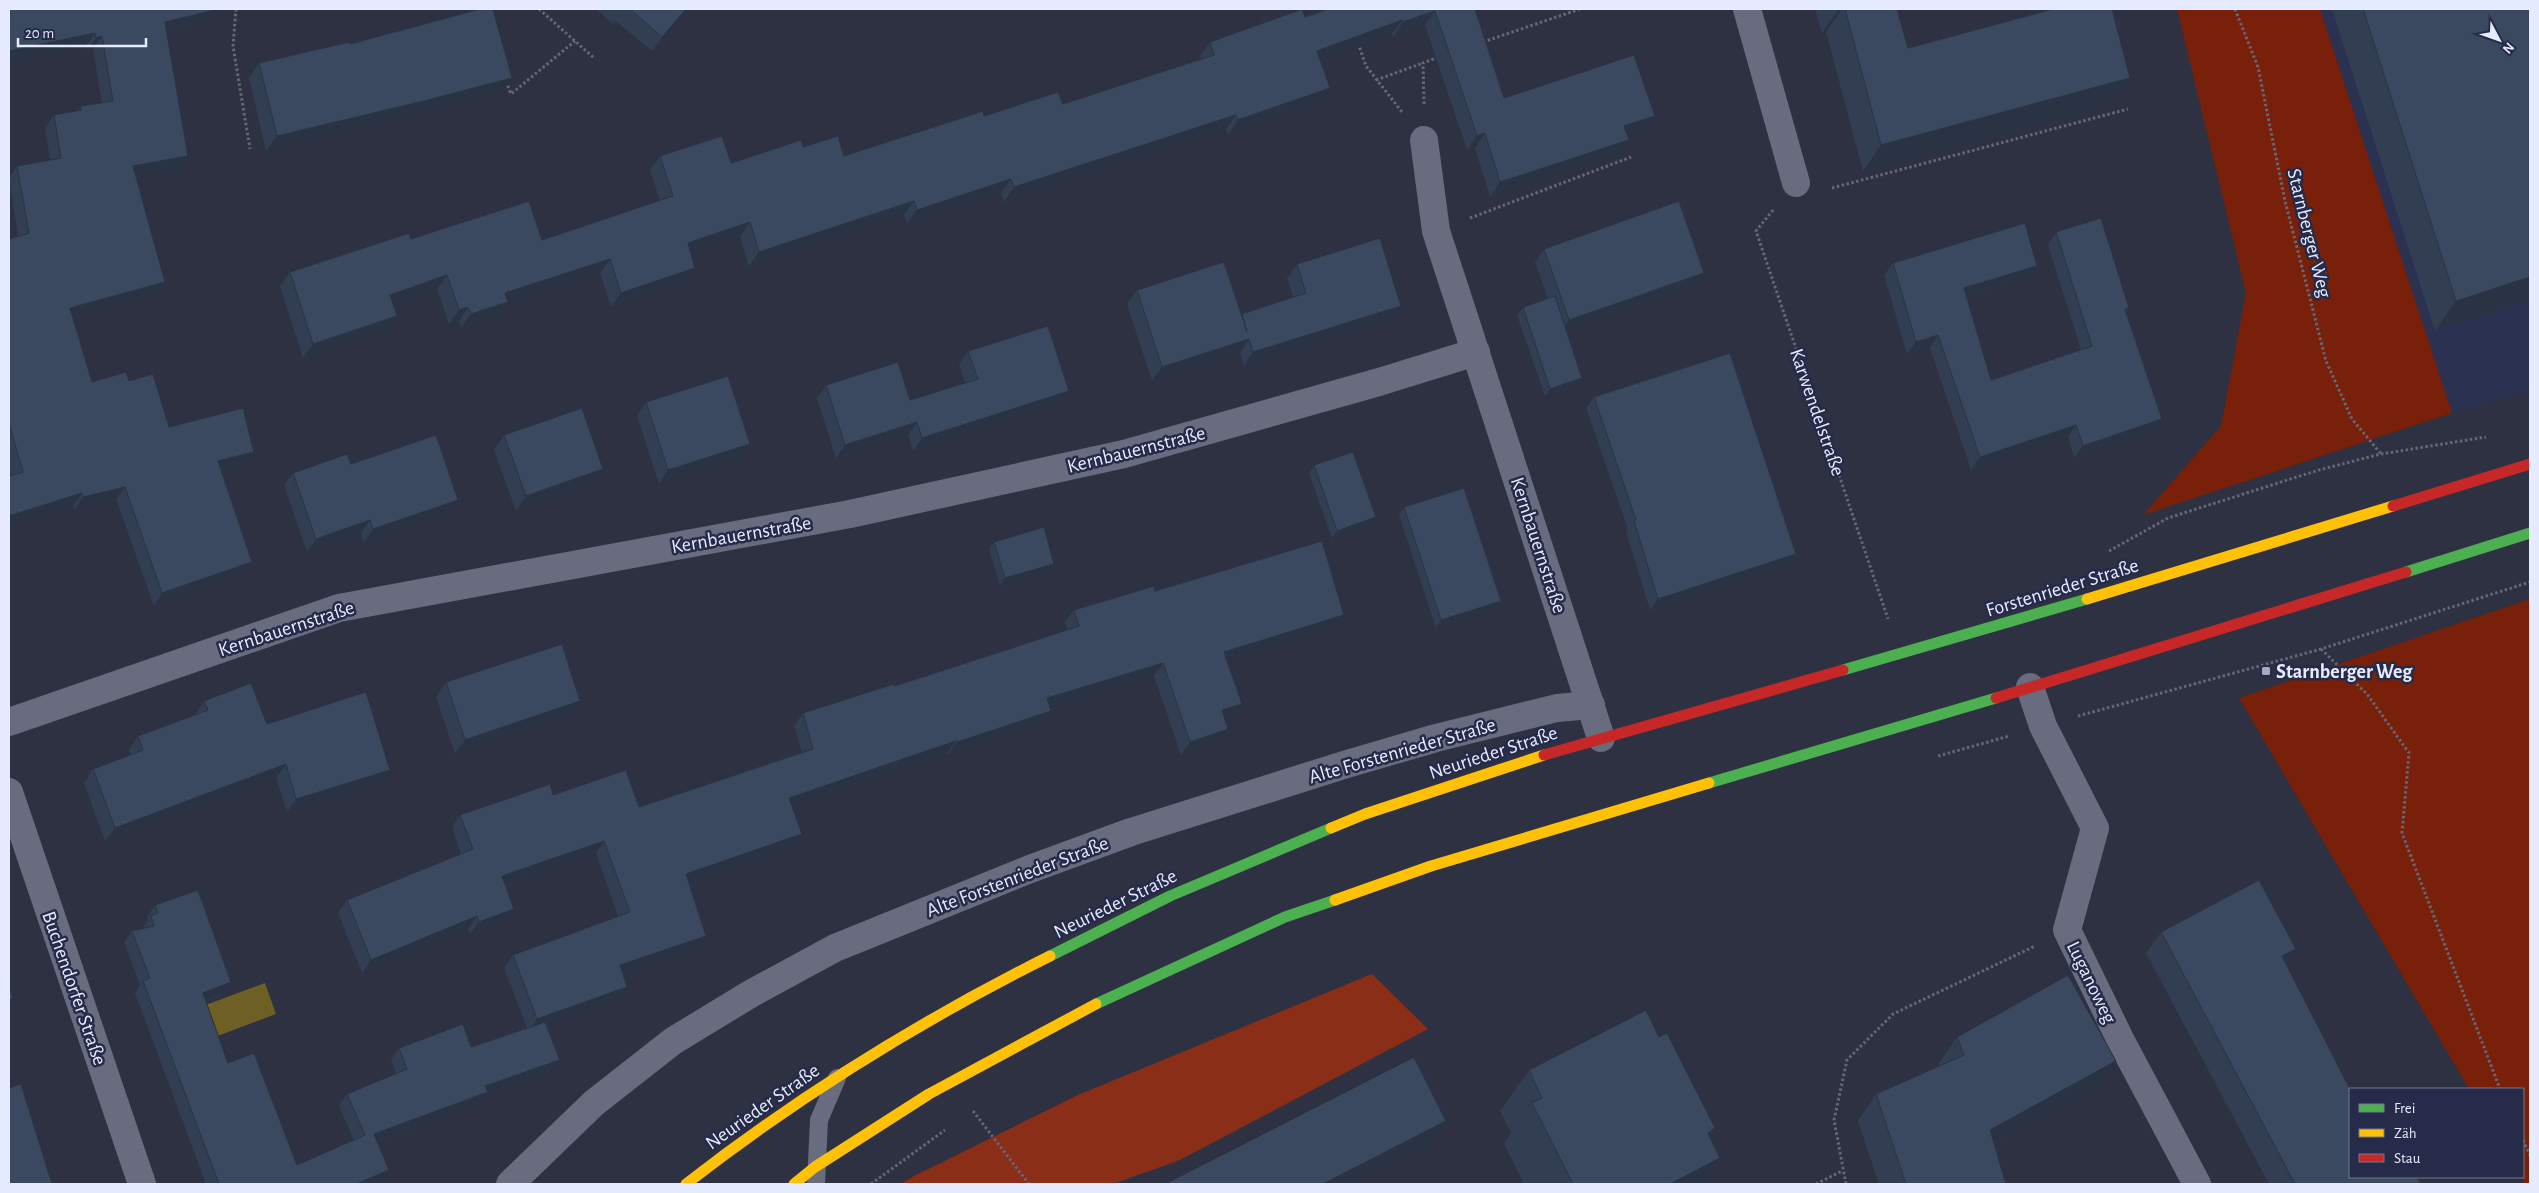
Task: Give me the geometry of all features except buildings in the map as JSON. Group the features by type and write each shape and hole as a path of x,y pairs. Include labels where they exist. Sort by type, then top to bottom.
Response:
{"main road":[{"name":"Forstenrieder Straße","path":"1601,738 1990,628 2530,464"},
{"path":"794,1184 815,1176 929,1094 1026,1040 1126,988 1285,918 1431,866 2131,658 2530,533"},
{"name":"Neurieder Straße","path":"686,1184 727,1152 839,1075 987,987 1170,896 1365,814 1497,769 1601,738"}],"street":[{"path":"1747,9 1796,182"},
{"name":"Kernbauernstraße","path":"1424,140 1436,231 1601,738"},
{"name":"Kernbauernstraße","path":"9,722 339,608 840,515 1124,454 1379,382 1476,352"},
{"name":"Luganoweg","path":"2030,687 2043,726 2095,828 2067,930 2121,1041 2197,1184"},
{"name":"Alte Forstenrieder Straße","path":"510,1184 594,1103 673,1041 752,993 835,948 1030,869 1131,832 1346,764 1436,738 1557,708 1591,705"},
{"name":"Buchendorfer Straße","path":"9,792 16,836 142,1184"}],"lane":[{"path":"815,1176 819,1120 839,1075"}],"path":[{"path":"236,9 233,46 250,149"},
{"path":"539,9 594,58"},
{"path":"1479,44 1580,9"},
{"name":"Starnberger Weg","path":"2235,9 2258,67 2285,201 2326,361 2352,419 2380,454"},
{"path":"504,76 510,94 575,40"},
{"path":"1358,42 1366,66 1424,140"},
{"path":"1376,80 1442,56"},
{"path":"1423,63 1424,140"},
{"path":"1796,182 1823,191 2128,109"},
{"path":"1436,231 1631,157"},
{"name":"Karwendelstraße","path":"1796,182 1756,231 1898,653"},
{"path":"2108,552 2168,518 2319,470 2380,454 2492,436"},
{"path":"1933,758 2321,649 2530,582"},
{"path":"2321,649 2368,694 2409,753 2402,833 2500,1088"},
{"path":"1846,1184 1842,1171 1834,1120 1847,1060 1893,1014 2067,930"},
{"path":"965,1116 981,1105"},
{"path":"972,1110 1028,1184"},
{"path":"871,1184 949,1127"},
{"path":"2524,1142 2530,1155"},
{"path":"1816,1184 1842,1171"}],"shaded area":[{"path":"2177,9 2320,9 2452,413 2143,515 2221,426 2246,293"},
{"path":"2320,9 2530,9 2530,391 2452,413"},
{"path":"2530,599 2530,1184 2525,1184 2522,1178 2524,1178 2524,1088 2468,1088 2239,698"},
{"path":"1372,974 1428,1029 1180,1160 1113,1184 901,1184 1078,1095"},
{"path":"265,983 276,1014 215,1037 203,1006"}],"traffic: fast":[{"path":"2406,572 2530,533"},
{"path":"1843,670 2087,599"},
{"path":"1709,783 1996,698"},
{"path":"1050,956 1170,896 1331,828"},
{"path":"1096,1004 1285,917 1335,900"}],"traffic: slow":[{"path":"2087,599 2393,506"},
{"path":"1331,828 1365,814 1544,755"},
{"path":"1335,900 1431,866 1709,783"},
{"path":"686,1184 773,1120 862,1061 955,1006 1050,956"},
{"path":"794,1184 815,1167 929,1094 1096,1004"}],"traffic: jam":[{"path":"2393,506 2530,464"},
{"path":"1996,698 2406,572"},
{"path":"1544,755 1843,670"}],"place":[{"name":"Starnberger Weg","path":"2266,671"}]}
